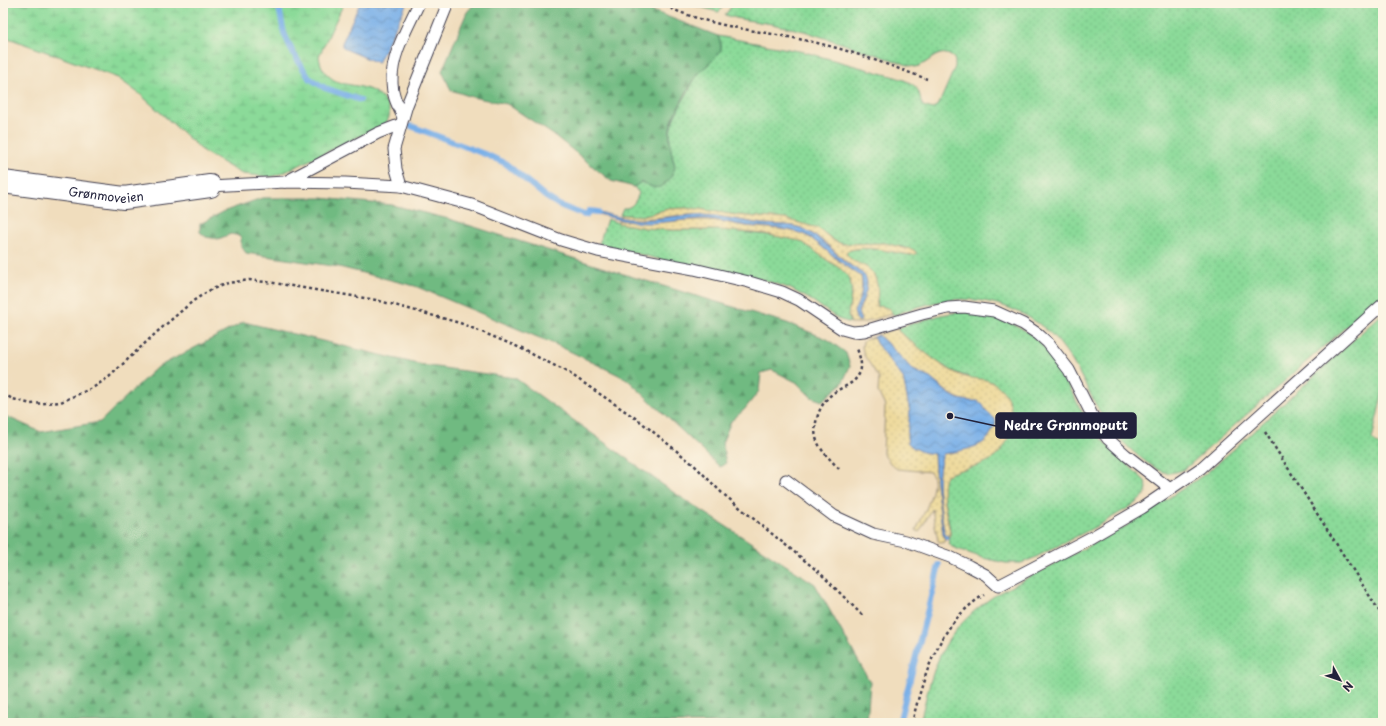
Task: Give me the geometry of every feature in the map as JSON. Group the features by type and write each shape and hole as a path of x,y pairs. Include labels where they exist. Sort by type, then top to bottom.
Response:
{"street":[{"name":"Grønmoveien","path":"3,182 124,198 210,186"}],"lane":[{"path":"402,121 395,100 392,72 397,53 419,3"},
{"path":"401,186 396,169 394,149 402,121 448,3"},
{"path":"285,182 402,121"},
{"path":"210,186 285,182 345,182 401,186 472,205 562,240 598,251 694,269 749,282 782,292 799,300 842,329 853,332 864,331 948,308 964,307 994,311 1018,321 1038,334 1058,355 1069,370 1095,421 1108,439 1170,489"},
{"path":"786,480 834,516 873,534 906,541 950,557 986,575 998,586 1092,537 1142,508 1201,468 1383,304"}],"path":[{"path":"660,3 688,15 708,21 829,46 927,79"},
{"path":"3,394 13,399 31,404 61,402 94,388 109,377 157,332 194,301 210,290 228,283 249,280 261,281 376,300 460,323 518,347 569,373 640,422 694,465 722,493 820,572 864,618"},
{"path":"839,469 821,449 814,430 820,408 831,395 854,382 860,372 861,363 853,332"},
{"path":"1257,419 1383,617"},
{"path":"912,723 925,675 936,648 947,630 969,606 998,586"}],"green space":[{"path":"3,3 344,3 319,56 321,65 325,72 334,80 363,87 373,91 383,99 389,109 388,119 385,124 285,172 271,177 242,174 204,152 141,95 118,78 3,36"},
{"path":"475,3 632,3 718,36 721,45 720,51 715,59 701,70 696,77 684,96 672,121 670,138 675,167 667,182 657,188 641,182 634,187 611,181 555,136 507,104 472,97 451,90 442,71 467,12"},
{"path":"687,3 725,3 718,12"},
{"path":"734,3 1383,3 1383,294 1185,469 1170,473 1161,471 1136,454 1114,433 1103,418 1066,351 1052,334 1032,319 1008,308 969,299 956,299 937,302 894,315 887,308 877,307 874,276 868,269 851,259 846,252 853,249 869,248 911,255 908,249 898,246 842,244 833,240 826,234 756,217 699,209 668,209 642,216 620,215 623,208 629,207 633,204 639,193 634,187 641,182 652,187 675,166 670,145 673,120 695,79 720,50 721,44 718,36 804,52 902,79 915,87 919,93 923,106 933,109 939,104 955,67 954,58 946,54 937,55 924,64 914,67 804,31 725,15"},
{"path":"262,198 321,198 392,205 449,219 633,277 787,323 827,339 846,353 850,366 842,384 822,401 811,397 796,382 772,370 761,373 759,391 744,410 731,421 722,443 726,463 720,467 627,379 559,346 415,286 339,267 246,253 241,246 241,236 231,234 218,239 206,237 200,232 200,224 225,211"},
{"path":"607,219 618,223 646,228 671,230 720,230 788,237 801,241 841,269 850,278 852,291 848,315 851,323 838,319 813,301 789,288 758,278 666,261 599,244"},
{"path":"969,312 989,316 1009,322 1027,332 1048,351 1090,425 1109,447 1145,481 1147,488 1146,493 1142,498 1099,525 1021,563 1006,563 983,558 952,547 949,544 950,534 943,488 946,475 954,472 970,377 951,370 941,364 898,331 898,328 941,315"},
{"path":"1383,313 1383,391 1372,439 1383,450 1383,723 920,723 930,682 943,650 952,635 978,608 997,594 1123,528 1205,474"},
{"path":"244,322 422,365 515,378 673,492 815,584 870,682 867,723 3,723 3,415 41,432 100,422 156,368"}],"sand":[{"path":"684,208 736,215 785,219 818,228 833,240 842,244 885,243 912,249 916,252 916,254 911,255 870,248 853,249 846,252 851,259 866,267 873,274 876,279 878,290 876,306 890,309 892,314 862,323 851,323 848,315 852,291 850,278 841,269 801,241 764,234 720,230 671,230 646,228 618,223 619,220 647,222 708,220 787,230 803,234 811,238 847,267 861,276 861,296 856,308 856,318 858,321 861,319 858,314 864,297 862,273 819,238 803,229 789,225 764,224 703,215 640,219 621,218 622,215 642,216 668,209"},
{"path":"898,328 898,331 934,360 963,376 994,383 1004,393 1009,401 1012,420 1008,439 1003,448 997,455 986,462 946,475 943,495 950,536 946,535 944,530 938,483 940,464 943,454 968,449 985,441 990,434 995,419 978,402 960,399 954,396 931,379 912,368 877,335"},
{"path":"873,337 903,377 910,412 907,437 923,452 934,454 936,483 945,541 942,543 938,541 932,509 920,531 919,532 916,530 932,492 933,477 930,472 897,469 883,454 885,406 878,392 879,378 864,355 862,347 865,340"}],"water":[{"path":"360,3 407,3 378,63 345,49 342,46"},
{"path":"592,210 639,220 686,215 702,215 762,224 789,225 804,229 819,239 865,277 867,281 866,292 858,312 861,321 858,321 854,312 862,290 861,276 804,234 789,230 743,225 709,219 641,223 591,212"},
{"path":"878,335 913,370 930,378 949,394 958,399 978,401 995,419 996,424 985,441 974,447 943,454 940,464 938,483 944,530 946,535 949,536 948,539 945,539 943,534 936,483 934,454 923,452 912,447 908,443 907,437 910,412 903,378 876,343 874,337"}],"waterway":[{"path":"278,3 284,33 292,51 309,78 325,88 360,100"},
{"path":"411,126 505,163 546,197 559,205 584,215 586,215 589,211 598,212"},
{"path":"899,723 939,565"}],"place":[{"name":"Nedre Grønmoputt","path":"950,416"}]}
